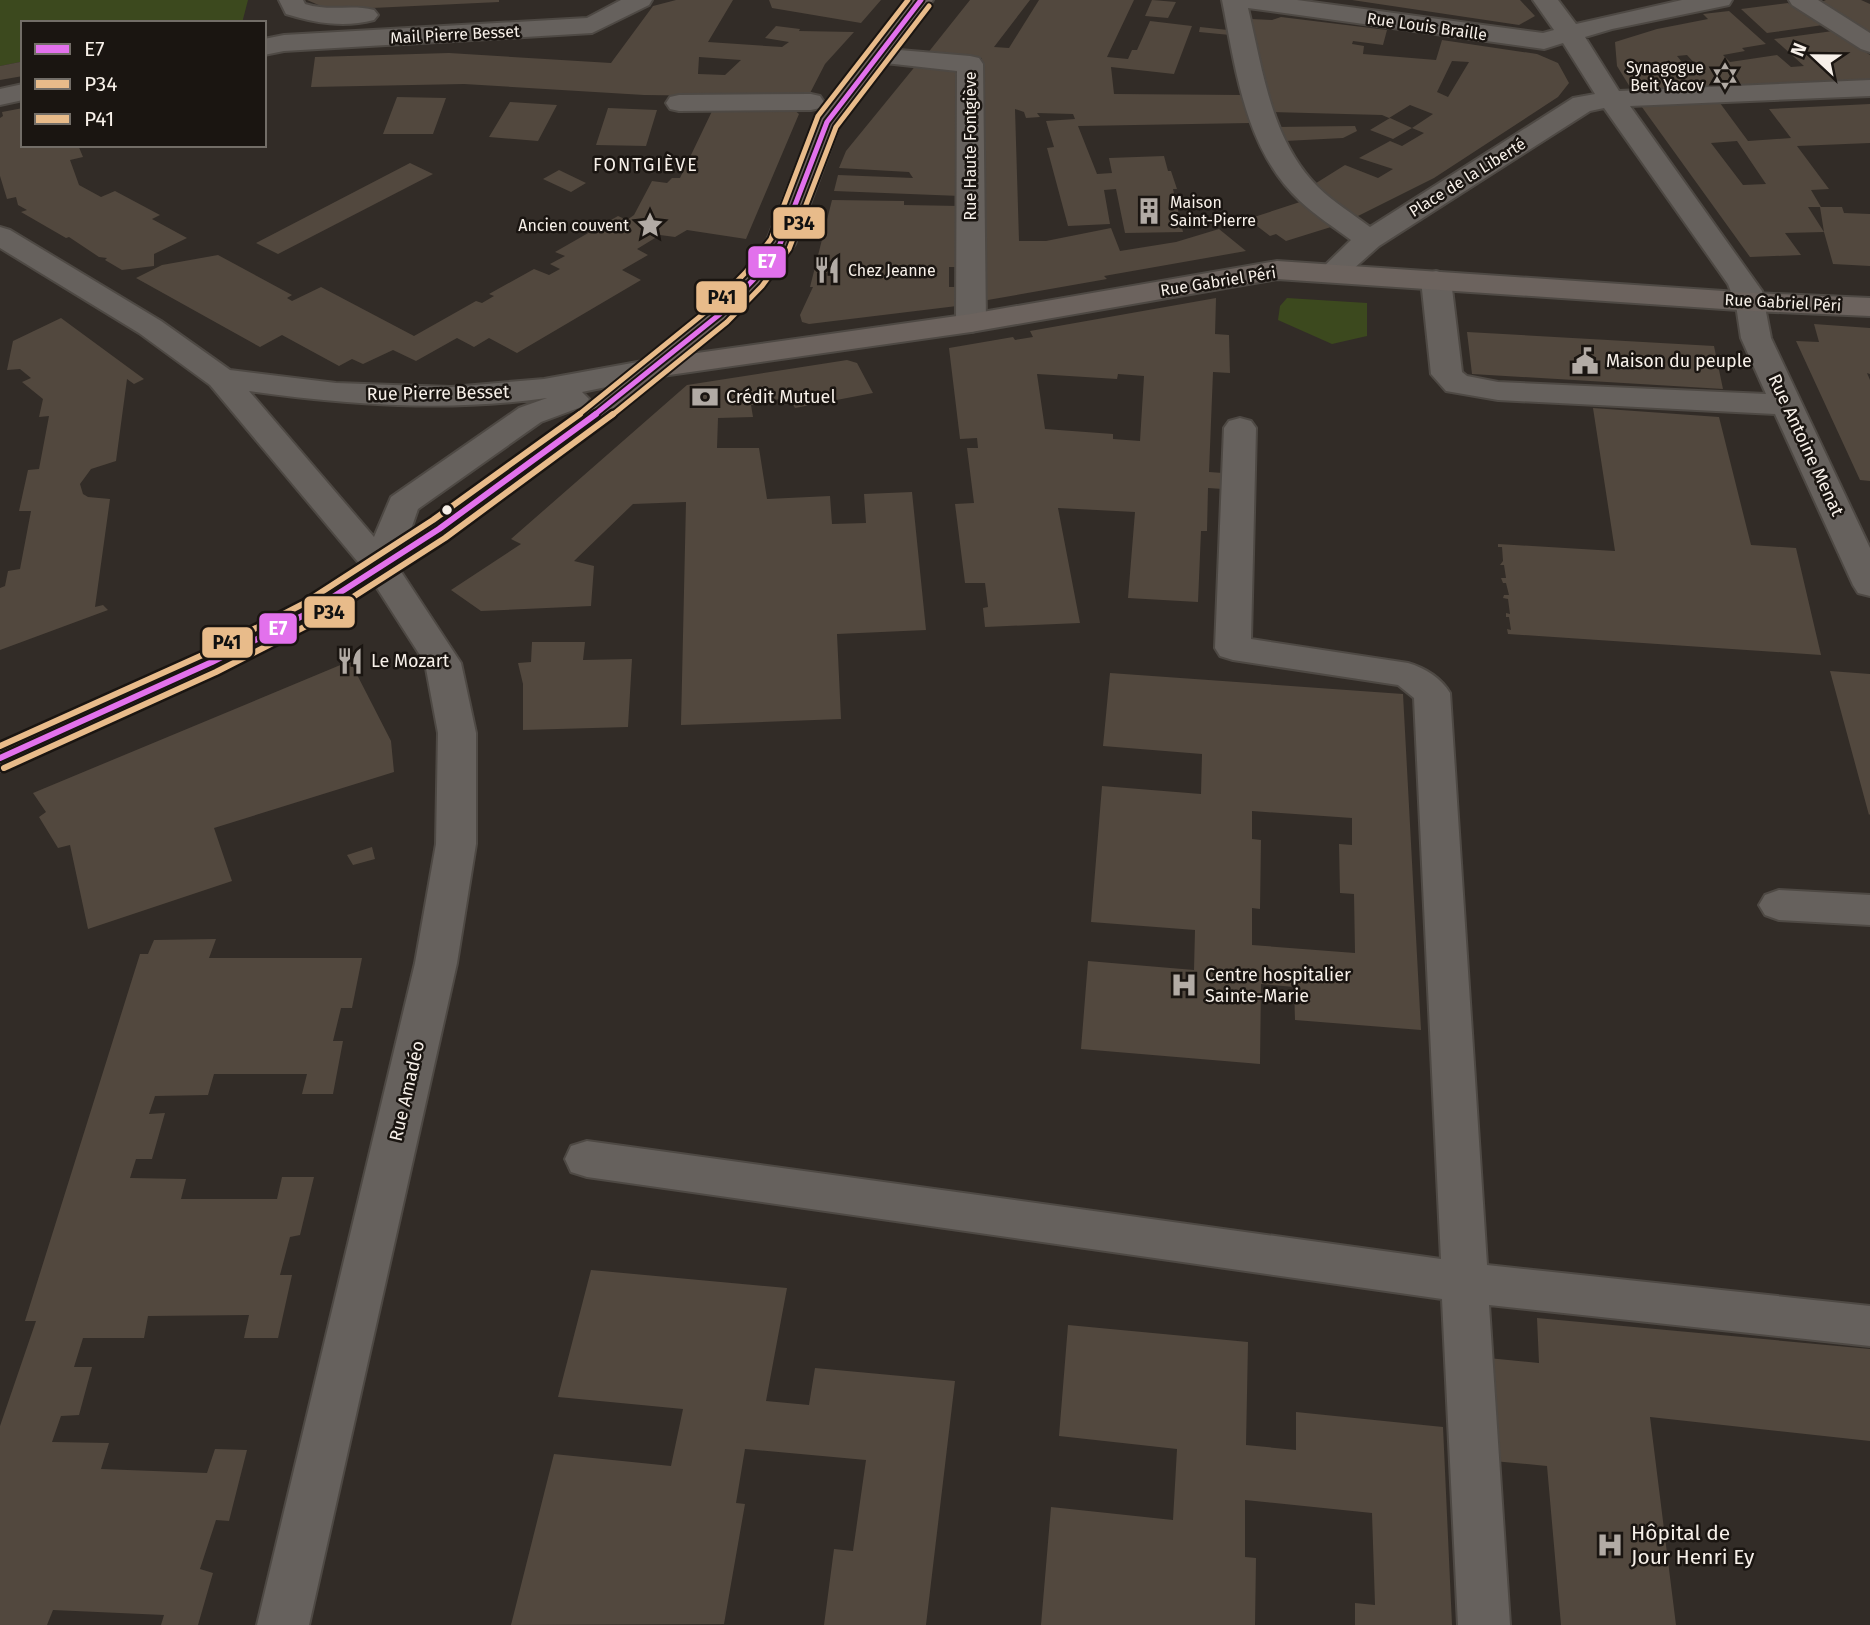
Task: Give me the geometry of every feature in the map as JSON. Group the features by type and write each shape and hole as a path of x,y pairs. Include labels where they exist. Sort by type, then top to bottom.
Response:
{"main road":[{"path":"0,758 212,662 308,613 439,529 570,435 720,314 754,279 780,244 827,122 921,0"},
{"name":"Rue Gabriel Péri","path":"654,368 968,315 1277,270 1753,302 1870,307"}],"street":[{"name":"Mail Pierre Besset","path":"274,45 592,25 640,0"},
{"path":"1545,0 1569,32 1611,99 1734,270 1753,302"},
{"name":"Rue Louis Braille","path":"1234,2 1544,41 1569,32 1720,0"},
{"path":"1801,0 1870,44"},
{"path":"1234,2 1252,117 1287,179 1303,197 1343,230"},
{"path":"1234,2 1260,117 1281,155 1294,177 1310,195 1369,240"},
{"name":"Mail Pierre Besset","path":"306,10 562,6 574,3"},
{"path":"274,45 288,26 306,10"},
{"name":"Rue Haute Fontgiève","path":"876,55 970,64 968,315"},
{"path":"913,62 961,65 968,315"},
{"name":"Place de la Liberté","path":"1332,273 1369,240 1582,104 1611,99 1870,88"},
{"path":"0,97 21,92"},
{"path":"679,103 811,102"},
{"name":"Rue Pierre Besset","path":"0,236 150,327 221,378 381,567"},
{"path":"1436,280 1447,374 1457,384 1498,391 1787,405"},
{"name":"Rue Antoine Menat","path":"1753,302 1756,338 1870,585"},
{"name":"Rue Pierre Besset","path":"221,378 313,392 394,397 528,391 654,368"},
{"path":"1240,428 1233,648 1408,676 1432,693 1484,1625"},
{"name":"Rue Amadéo","path":"283,1625 436,963 456,844 457,733 443,663 381,567"},
{"path":"1779,905 1870,910"},
{"path":"587,1159 1463,1282 1870,1326"}],"green space":[{"path":"0,0 248,0 243,21 21,21 21,64 20,62 0,66"},
{"path":"1287,298 1367,303 1367,336 1332,344 1278,320 1280,306"}],"building":[{"path":"307,0 499,0 499,2 330,10"},
{"path":"676,0 733,0 708,42 782,47 789,42 765,38 776,26 800,29 799,31 854,32 825,64 808,97 644,95 464,84 311,87 315,57 449,53 611,63 653,6","holes":["699,57 741,60 725,75 698,74"]},
{"path":"769,0 881,0 861,23 772,8"},
{"path":"970,0 1030,0 994,47 1009,48 1039,0 1134,0 1107,57 1128,59 1132,50 1137,50 1150,21 1192,26 1174,74 1111,67 1114,94 1243,95 1250,123 1078,126 1097,174 1112,173 1109,158 1164,156 1168,171 1171,171 1177,189 1173,189 1183,232 1125,233 1116,189 1104,190 1110,224 1068,226 1047,148 1054,147 1046,121 1075,119 1073,114 1037,113 1040,117 1026,118 1024,112 1015,109 1019,241 1046,241 1111,228 1120,251 1176,242 1219,229 1246,251 982,301 979,67 982,58 927,54"},
{"path":"1152,0 1176,2 1168,18 1145,16"},
{"path":"1352,0 1520,0 1535,16 1519,25"},
{"path":"1826,0 1861,0 1870,4 1870,37 1817,4"},
{"path":"1788,3 1823,25 1767,33 1741,9"},
{"path":"1729,11 1766,44 1723,55 1730,62 1777,55 1791,67 1804,66 1774,39 1833,31 1870,55 1870,81 1633,92 1617,66 1615,42 1657,29 1708,19 1703,14","holes":["1687,55 1697,66 1667,68 1664,63 1682,62 1677,56"]},
{"path":"1281,17 1387,30 1383,45 1353,41 1352,44 1364,46 1363,54 1436,60 1442,40 1537,54 1558,63 1569,83 1558,97 1434,178 1356,217 1320,196 1313,185 1345,165 1378,178 1393,169 1359,158 1390,141 1402,146 1424,133 1412,128 1433,114 1410,105 1389,118 1382,115 1271,112 1251,19 1272,20","holes":["1452,61 1469,62 1448,97 1437,92"]},
{"path":"1200,27 1228,30 1230,35 1199,32"},
{"path":"20,62 21,76 0,80 0,66"},
{"path":"917,64 956,67 960,196 834,191 838,175 913,178 909,172 839,168 846,151"},
{"path":"397,97 446,98 433,134 383,134"},
{"path":"1717,99 1748,141 1791,138 1769,109 1870,104 1870,143 1797,146 1829,189 1811,190 1821,207 1842,207 1844,213 1870,214 1870,266 1833,264 1824,232 1785,233 1801,255 1750,257 1639,103","holes":["1737,141 1766,184 1743,185 1711,143","1808,207 1820,207 1824,232"]},
{"path":"510,102 557,105 538,141 489,137"},
{"path":"714,107 793,109 799,114 746,239 687,230 675,237 660,235 637,249 648,255 622,270 641,280 517,353 489,338 474,347 457,338 416,361 393,350 363,364 352,359 339,366 282,335 260,347 136,278 162,265 218,255 292,295 287,298 292,301 321,287 414,336 476,301 482,303 494,296 489,294 534,269 549,275 560,269 550,264 565,256 555,252 618,216 627,220 634,215 652,181 667,183 672,178 680,178"},
{"path":"21,108 21,147 79,147 83,157 70,160 79,185 101,197 115,191 160,215 152,219 187,238 154,254 154,266 122,270 105,260 107,258 99,257 69,237 66,238 21,212 27,210 18,205 16,197 7,199 0,176 2,112"},
{"path":"608,108 657,110 646,146 596,145"},
{"path":"1390,118 1412,128 1393,139 1370,130"},
{"path":"1355,126 1357,131 1343,138 1285,141 1275,127"},
{"path":"410,163 433,174 278,254 256,243"},
{"path":"559,170 586,183 571,192 543,179"},
{"path":"832,200 904,201 904,205 960,206 960,267 949,267 949,287 956,287 957,306 809,324 802,322 800,315 813,287 810,287"},
{"path":"1300,202 1331,227 1286,241 1276,234 1270,236 1248,219"},
{"path":"1216,298 1215,334 1229,335 1230,373 1213,372 1209,472 1223,473 1223,489 1208,488 1207,531 1201,531 1198,602 1128,598 1135,512 1058,508 1080,623 985,627 983,608 988,607 985,583 965,583 955,504 974,503 967,448 978,448 977,438 960,439 949,348 1013,337 1015,340 1033,337 1030,331","holes":["1037,374 1117,379 1118,374 1144,376 1140,441 1113,439 1113,434 1045,429"]},
{"path":"61,318 144,379 134,384 127,379 116,461 91,469 80,484 83,494 88,497 110,499 95,607 103,605 108,610 0,650 0,588 5,586 8,571 20,569 31,511 19,511 28,470 39,469 49,416 39,417 43,399 22,382 31,378 20,369 7,370 13,341"},
{"path":"1814,324 1870,328 1870,374 1867,373 1870,380 1870,481 1860,480 1796,341 1819,342"},
{"name":"Maison du peuple","path":"1467,332 1714,346 1723,389 1472,374"},
{"path":"847,360 857,363 873,393 795,408 789,397 751,405 753,417 718,418 717,448 759,448 767,499 830,496 832,524 866,523 864,494 912,492 926,630 837,634 841,719 681,725 686,502 633,504 574,561 594,566 591,606 481,611 451,590 521,544 511,539 687,385"},
{"path":"1593,408 1719,417 1751,545 1796,548 1821,655 1508,634 1507,629 1511,630 1509,617 1506,617 1506,613 1510,614 1508,599 1503,598 1504,595 1509,595 1506,583 1503,583 1501,578 1506,578 1504,565 1500,565 1503,561 1502,547 1498,547 1498,544 1615,551"},
{"path":"532,642 585,642 583,660 632,659 628,727 523,730 523,684 518,663 531,662"},
{"path":"350,661 391,741 394,772 214,828 232,881 88,929 70,845 58,848 39,817 46,812 33,793"},
{"path":"1830,671 1870,674 1869,815"},
{"path":"1110,673 1403,694 1421,1030 1295,1020 1294,987 1261,984 1260,1064 1081,1049 1088,961 1194,970 1195,930 1091,922 1102,786 1201,794 1202,754 1103,746","holes":["1252,811 1352,818 1352,845 1339,844 1340,893 1354,894 1355,953 1252,945 1252,908 1260,909 1261,840 1252,839"]},
{"path":"372,847 375,859 353,865 347,855"},
{"path":"216,939 209,958 362,958 352,1008 341,1008 333,1041 343,1041 333,1094 302,1094 307,1074 214,1074 208,1095 155,1096 149,1114 165,1113 152,1159 136,1159 130,1178 186,1179 181,1199 277,1199 282,1177 314,1177 300,1235 290,1237 280,1275 292,1275 278,1338 244,1338 249,1315 148,1316 144,1338 83,1338 74,1367 92,1367 79,1415 61,1416 52,1442 109,1443 101,1469 207,1473 215,1449 247,1450 229,1521 216,1520 200,1569 213,1573 198,1625 161,1625 164,1615 53,1610 47,1625 0,1625 0,1426 36,1321 25,1321 140,954 148,954 154,940"},
{"path":"591,1270 787,1288 766,1401 809,1405 815,1368 955,1381 926,1625 824,1625 834,1549 853,1551 866,1460 745,1449 736,1503 745,1504 724,1624 511,1625 554,1454 671,1466 683,1409 558,1397"},
{"name":"Hôpital de Jour Henri Ey","path":"1537,1318 1870,1349 1870,1441 1650,1417 1676,1625 1561,1625 1547,1466 1493,1461 1488,1358 1539,1363"},
{"path":"1068,1325 1248,1342 1246,1445 1296,1450 1296,1412 1443,1427 1452,1625 1355,1625 1355,1603 1375,1605 1372,1513 1245,1500 1245,1557 1256,1558 1255,1625 1041,1625 1051,1507 1173,1520 1177,1449 1059,1436"}],"transit line":[{"name":"P41","path":"0,746 207,653 303,604 433,520 574,419 713,306 746,272 771,239 818,116 908,0"},
{"name":"E7","path":"0,758 212,662 308,613 439,529 580,427 720,314 754,279 780,244 827,122 921,0"},
{"name":"P34","path":"4,768 216,672 314,622 445,538 586,436 727,322 762,286 789,249 836,127 929,6"}],"place":[{"name":"Synagogue Beit Yacov","path":"1725,76"},
{"name":"Maison Saint-Pierre","path":"1149,211"},
{"name":"Ancien couvent","path":"650,225"},
{"name":"Chez Jeanne","path":"827,270"},
{"name":"Maison du peuple","path":"1585,361"},
{"name":"Crédit Mutuel","path":"705,397"},
{"name":"Le Mozart","path":"350,661"},
{"name":"Centre hospitalier Sainte-Marie","path":"1184,985"},
{"name":"Hôpital de Jour Henri Ey","path":"1610,1545"}],"district":[{"name":"FONTGIÈVE","path":"646,165"}]}
